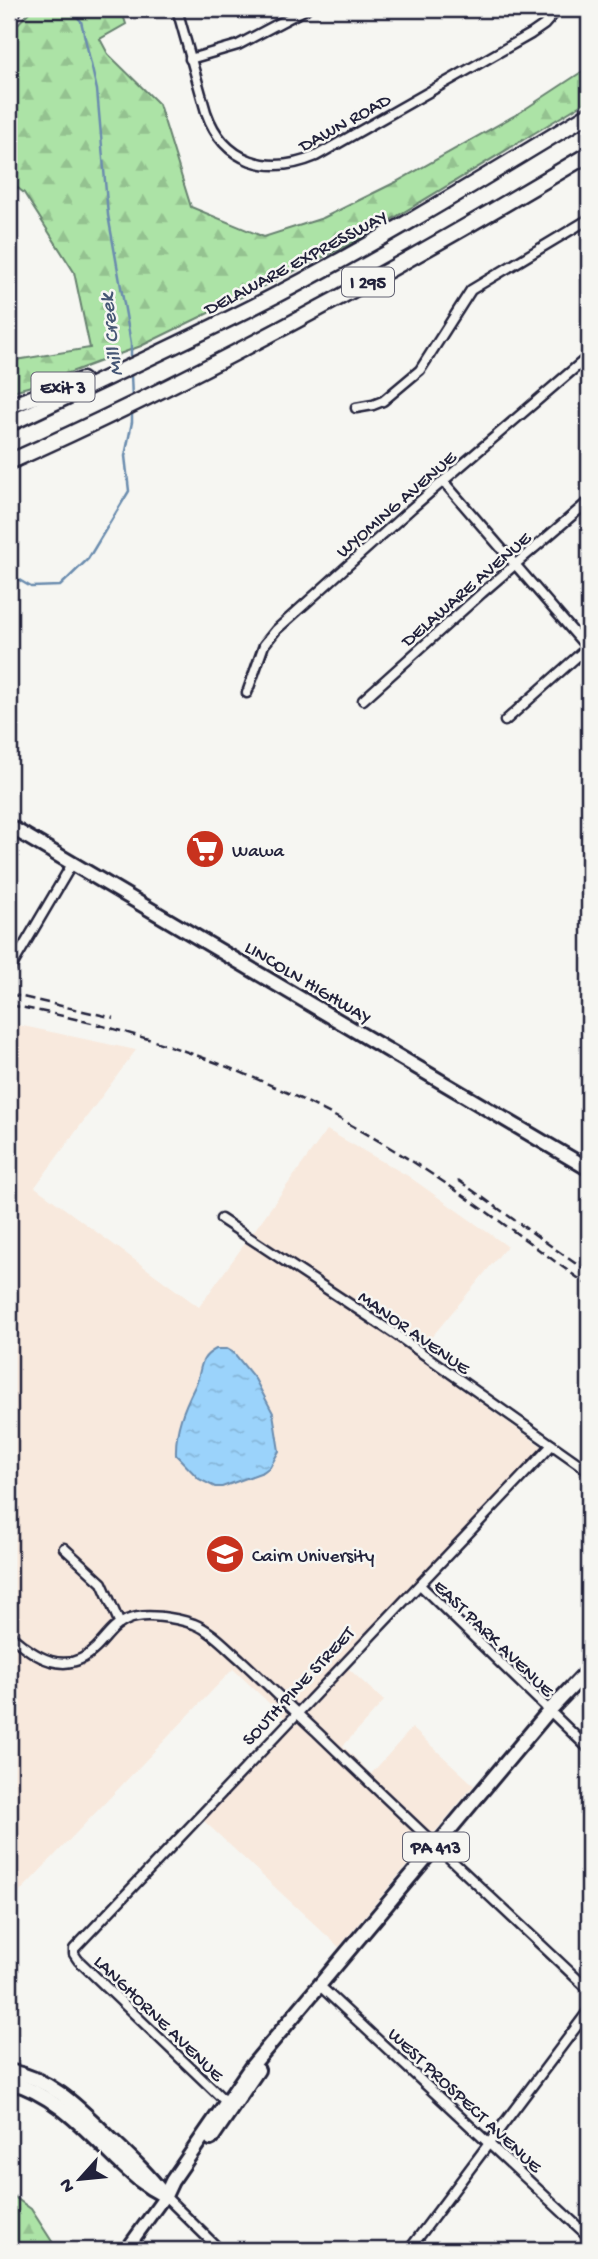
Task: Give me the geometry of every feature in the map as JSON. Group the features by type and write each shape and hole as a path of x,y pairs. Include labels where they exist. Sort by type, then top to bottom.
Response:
{"highway":[{"name":"DELAWARE EXPRESSWAY","path":"172,346 240,313 408,222 589,114"},
{"name":"I 295","path":"9,462 141,401 318,310 403,264 589,154"},
{"name":"Exit 3","path":"9,406 117,369 172,346"},
{"path":"9,424 117,369"},
{"path":"9,469 53,443"}],"main road":[{"path":"9,15 15,9"},
{"name":"LINCOLN HIGHWAY","path":"9,827 589,1169"},
{"name":"PA 413","path":"165,2196 172,2180 251,2067 549,1711 589,1669"},
{"name":"PA 413","path":"165,2196 179,2184 286,2026"},
{"path":"9,2071 38,2080 73,2102 152,2178 165,2196"},
{"path":"9,2082 31,2089 50,2100 74,2118 146,2186 165,2196"}],"street":[{"name":"DAWN ROAD","path":"177,9 208,120 225,144 237,154 256,163 276,166 290,165 316,156 531,34 544,25 558,9"},
{"path":"190,59 239,45 306,9"},
{"path":"356,408 383,401 420,370 471,290 589,219"},
{"name":"WYOMING AVENUE","path":"247,693 264,645 270,637 335,576 589,356"},
{"path":"443,481 589,648 505,721"},
{"name":"DELAWARE AVENUE","path":"363,700 589,501"},
{"path":"9,971 72,864"},
{"name":"MANOR AVENUE","path":"221,1219 394,1334 589,1471"},
{"name":"SOUTH PINE STREET","path":"74,1954 77,1945 552,1445"},
{"path":"64,1548 102,1583 120,1624"},
{"name":"EAST PARK AVENUE","path":"420,1585 589,1749"},
{"path":"9,1634 37,1657 55,1663 68,1663 89,1654 128,1619 141,1616 166,1618 205,1629 589,1990"},
{"name":"LANGHORNE AVENUE","path":"74,1954 226,2102"},
{"name":"WEST PROSPECT AVENUE","path":"320,1986 589,2237"},
{"path":"409,2250 589,2010"},
{"path":"126,2250 165,2196 220,2250"}],"shaded area":[{"name":"Cairn University","path":"9,1023 136,1050 35,1187 199,1307 327,1130 408,1176 507,1246 416,1356 544,1448 339,1660 384,1701 343,1746 371,1774 412,1728 474,1785 339,1947 203,1820 288,1721 233,1669 11,1901 9,1898"}],"green space":[{"path":"32,9 121,9 126,24 100,39 108,54 159,104 191,207 264,237 323,218 396,182 519,113 589,67 589,100 356,241 141,346 39,384 9,392 9,361 90,348 74,272 24,193 9,181 9,24 14,28"},
{"path":"9,2193 31,2209 53,2243 41,2248 9,2250"}],"water":[{"path":"216,1349 227,1349 234,1353 255,1379 273,1413 279,1451 270,1467 263,1472 222,1487 215,1487 199,1479 176,1455 177,1436 184,1411 203,1361"}],"waterway":[{"name":"Mill Creek","path":"70,9 81,21 97,90 108,215 131,343 131,360"},
{"name":"Mill Creek","path":"131,374 132,399"},
{"name":"Mill Creek","path":"9,574 31,587 60,586 88,559 129,491 125,456 132,409"}],"railway":[{"path":"9,994 114,1018"},
{"path":"9,1005 107,1027 155,1041 250,1076 295,1097 340,1119 411,1160 589,1286"},
{"path":"458,1180 589,1273"}],"place":[{"name":"Wawa","path":"205,849"},
{"name":"Cairn University","path":"225,1554"}]}
